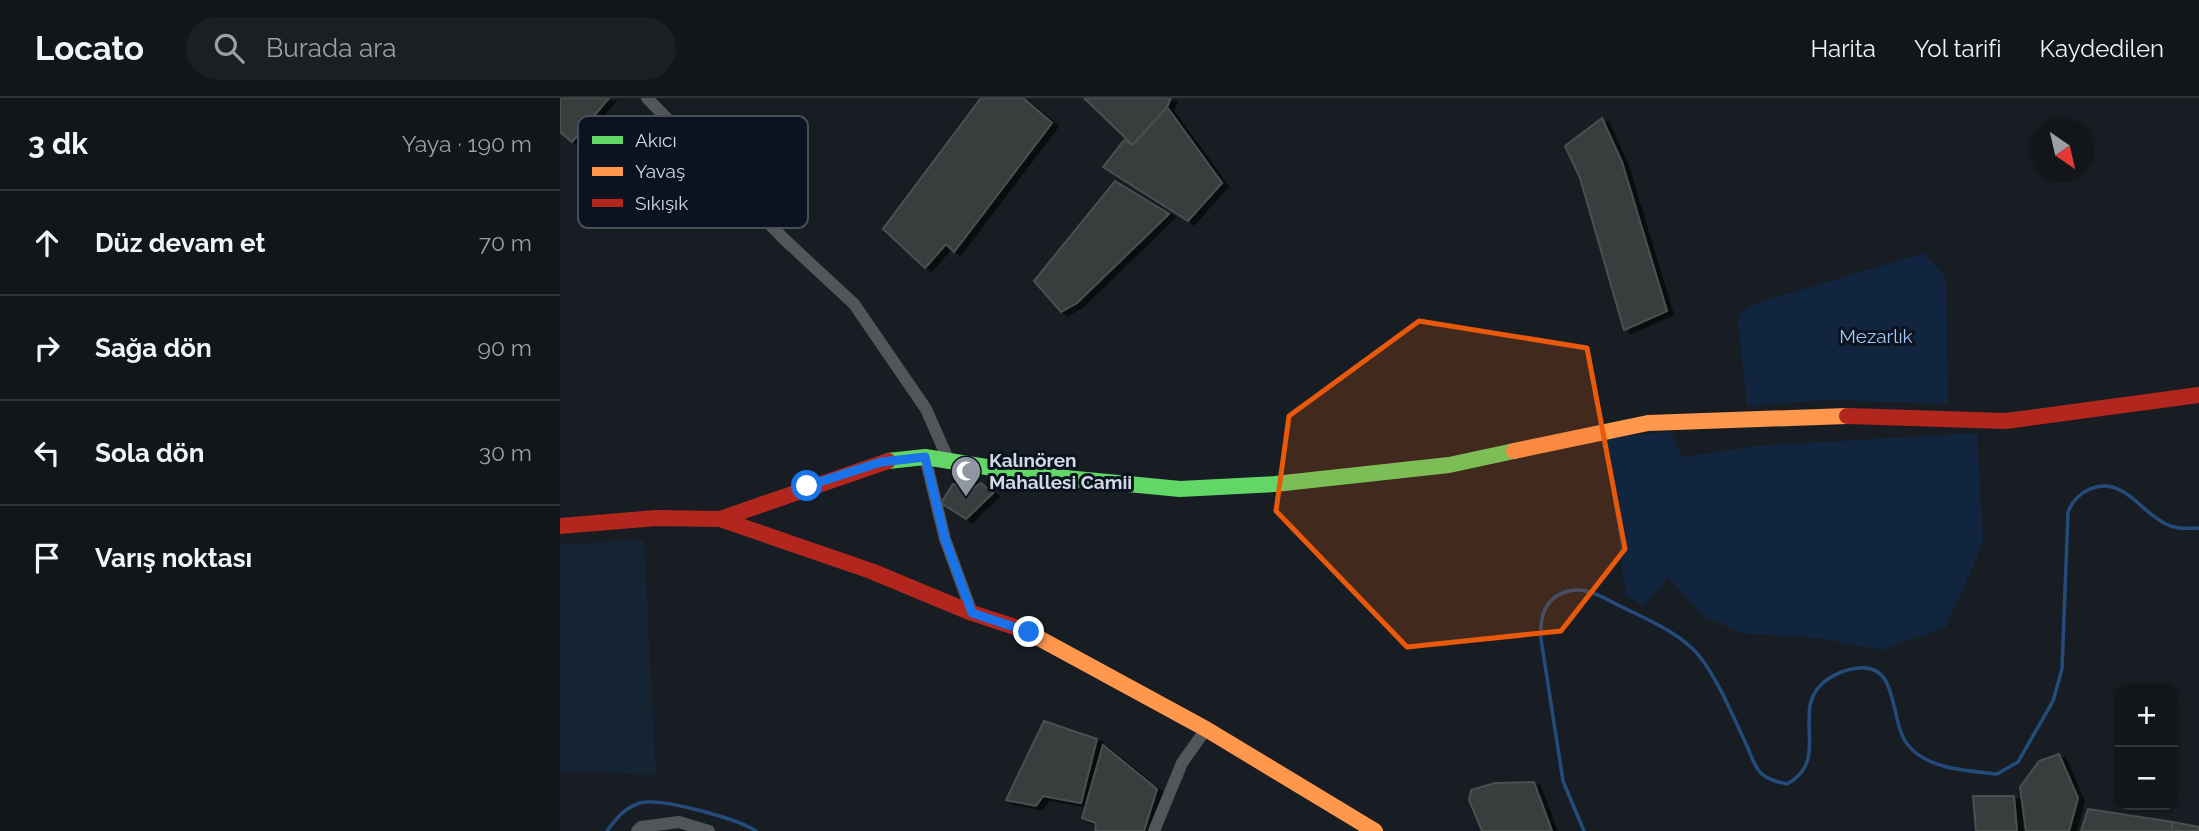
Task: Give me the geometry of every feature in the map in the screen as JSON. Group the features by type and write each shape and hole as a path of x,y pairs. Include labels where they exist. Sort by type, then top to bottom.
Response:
{"street":[{"path":"647,98 664,116"},
{"path":"773,228 854,304 926,409 948,459"},
{"path":"720,519 881,462 925,457 1035,475 1180,489 1449,465 1647,424 1844,416 2006,421 2199,395"},
{"path":"925,457 938,513 972,613"},
{"path":"560,526 656,518 720,519 872,571 972,613 1029,632 1206,729 1375,831"},
{"path":"1154,831 1182,763 1206,729"},
{"path":"637,831 641,827 679,822 709,831"}],"highlighted area":[{"path":"1419,321 1587,348 1625,549 1561,631 1407,647 1276,511 1289,416"}],"shaded area":[{"path":"644,541 656,775 560,772 560,545"}],"green space":[{"name":"Mezarlık","path":"1924,253 1946,278 1948,404 1826,400 1747,406 1738,321 1742,311 1757,303"},
{"path":"1671,431 1683,457 1756,446 1977,433 1983,543 1946,627 1882,650 1818,638 1740,633 1703,616 1668,577 1643,606 1626,595 1605,439"}],"building":[{"path":"560,98 609,98 594,116 578,116 578,135 572,142 560,132"},
{"path":"981,98 1023,98 1052,123 954,252 946,244 925,268 883,229"},
{"path":"1084,98 1171,98 1167,107 1133,145"},
{"path":"1167,107 1222,183 1188,221 1103,167 1124,140 1133,145"},
{"path":"1602,118 1622,162 1667,311 1624,330 1580,178 1565,146"},
{"path":"1115,181 1169,214 1077,303 1061,312 1034,281"},
{"name":"Kalınören Mahallesi Camii","path":"981,483 993,493 966,519 941,503 953,484 972,489"},
{"path":"1044,721 1097,739 1081,803 1043,796 1036,806 1006,800"},
{"path":"1103,745 1157,789 1144,831 1095,831 1096,823 1082,818"},
{"path":"2059,754 2078,798 2069,831 2026,831 2020,787 2039,761"},
{"path":"1534,782 1552,831 1482,831 1469,800 1471,790 1495,783"},
{"path":"1973,796 2014,796 2017,831 1976,831"},
{"path":"2088,809 2173,822 2171,831 2081,831"},
{"path":"2173,822 2199,827 2199,831 2171,831"}],"waterway":[{"path":"1584,831 1563,781 1541,639 1544,611 1558,595 1572,590 1593,593 1663,627 1692,648 1720,689 1757,769 1771,779 1787,784 1801,773 1810,747 1810,703 1816,690 1835,675 1858,668 1872,669 1881,675 1892,696 1902,734 1916,753 1937,764 1997,774 2018,762 2053,701 2062,669 2068,512 2077,498 2097,487 2114,488 2170,526 2199,528"},
{"path":"607,831 629,808 650,802 699,810 756,831"}],"traffic: fast":[{"path":"888,461 925,457 1035,475 1180,489 1275,484 1449,465 1514,451"}],"traffic: slow":[{"path":"1514,451 1648,423 1847,416"},
{"path":"1024,630 1206,729 1375,831"}],"traffic: jam":[{"path":"1847,416 2006,421 2199,395"},
{"path":"560,526 656,518 720,519 888,461"},
{"path":"720,519 871,571 972,613 1024,630"}],"place":[{"name":"Kalınören Mahallesi Camii","path":"966,498"}],"route":[{"path":"807,486 881,462 925,457 930,488 945,539 972,613 1029,632"}]}
